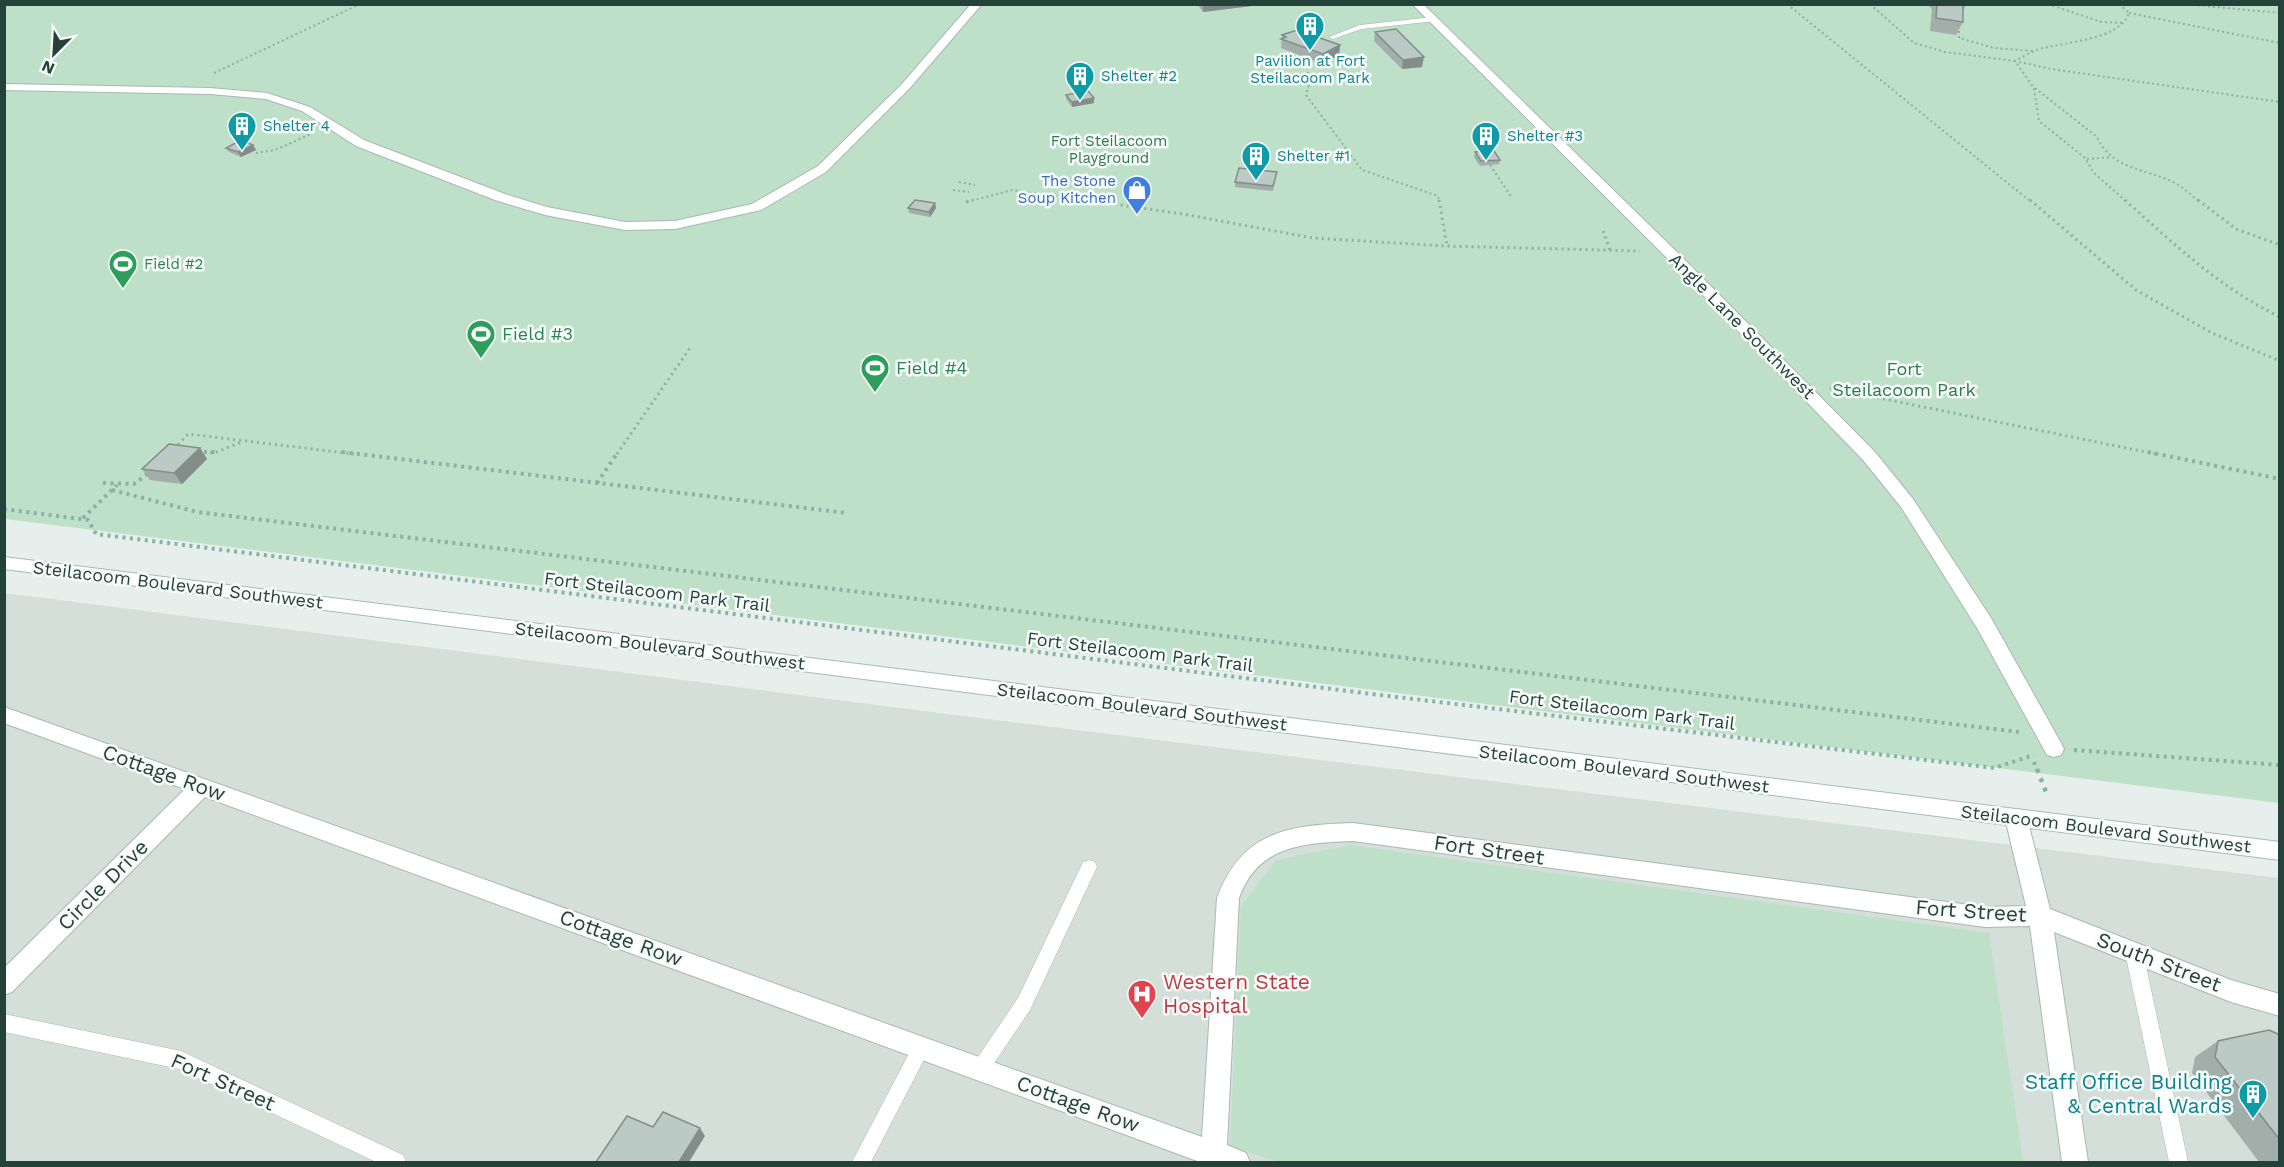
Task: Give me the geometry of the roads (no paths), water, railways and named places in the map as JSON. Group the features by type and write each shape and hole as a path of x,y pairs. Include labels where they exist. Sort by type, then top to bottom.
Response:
{"street":[{"path":"4,87 189,91 267,96 306,109 360,143 471,187 544,211 625,226 675,225 756,207 786,192 822,169 905,87 977,4"},
{"name":"Angle Lane Southwest","path":"1417,4 1673,256 1869,456 1907,503 1984,623 2050,742"},
{"name":"Steilacoom Boulevard Southwest","path":"4,563 2280,851"},
{"name":"Cottage Row","path":"4,715 980,1069 1222,1160"},
{"name":"Circle Drive","path":"4,984 202,786"},
{"path":"2016,818 2040,916 2075,1162"},
{"name":"Fort Street","path":"1222,1160 1228,898 1245,864 1260,853 1300,837 1353,832 1985,917 2040,916"},
{"name":"South Street","path":"2040,916 2231,990 2280,1005"}],"lane":[{"path":"1333,37 1360,27 1433,19"},
{"path":"980,1069 1024,1004 1089,867"},
{"path":"2134,952 2179,1162"},
{"name":"Fort Street","path":"4,1023 181,1060 396,1162"},
{"path":"861,1162 921,1048"}],"place":[{"name":"Pavilion at Fort Steilacoom Park","path":"1310,52"},
{"name":"Shelter #2","path":"1080,102"},
{"name":"Shelter 4","path":"242,152"},
{"name":"Shelter #3","path":"1486,162"},
{"name":"Shelter #1","path":"1256,182"},
{"name":"The Stone Soup Kitchen","path":"1137,216"},
{"name":"Field #2","path":"123,290"},
{"name":"Field #3","path":"481,360"},
{"name":"Field #4","path":"875,394"},
{"name":"Western State Hospital","path":"1142,1020"},
{"name":"Staff Office Building & Central Wards","path":"2253,1120"}],"park label":[{"name":"Fort Steilacoom Playground","path":"1109,150"},
{"name":"Fort Steilacoom Park","path":"1904,379"}]}
